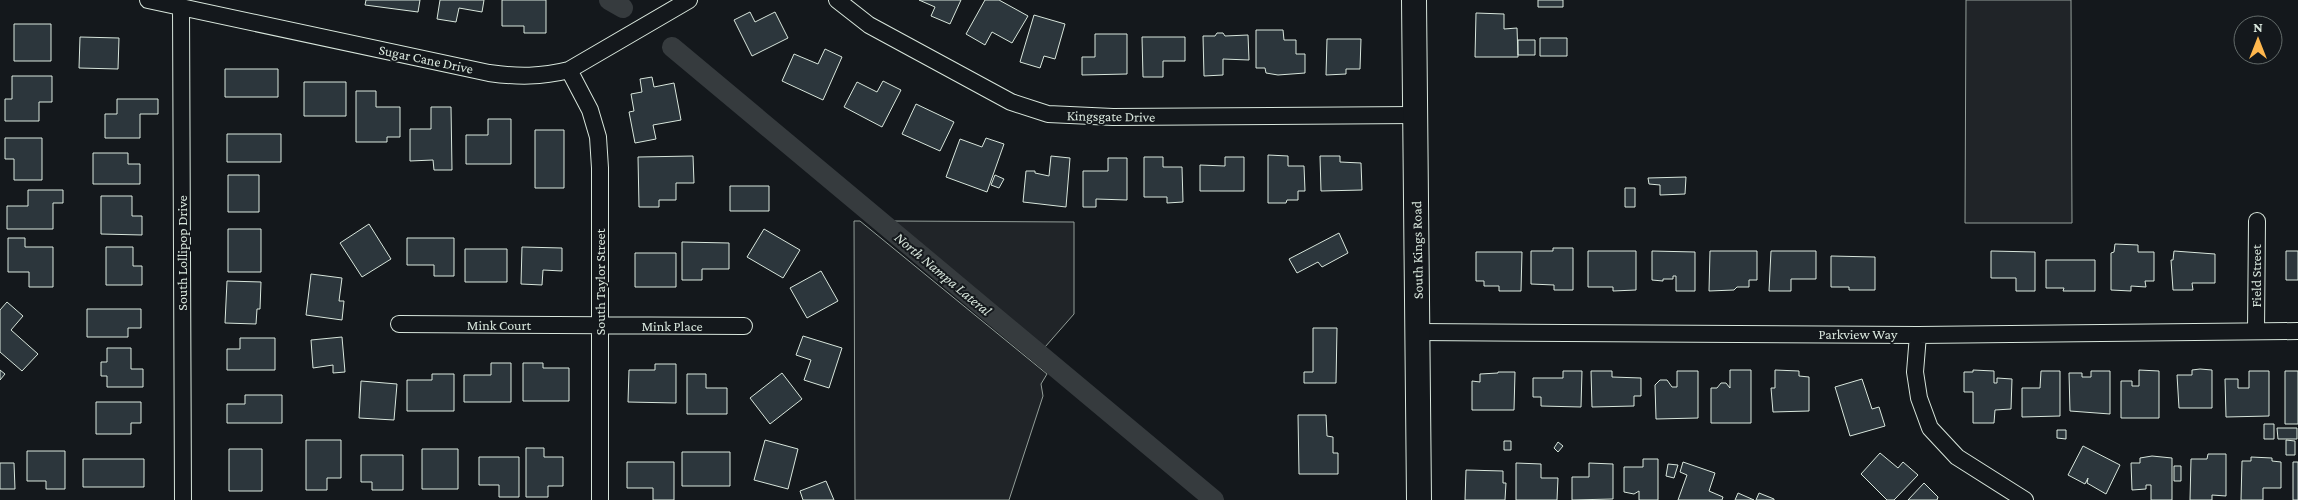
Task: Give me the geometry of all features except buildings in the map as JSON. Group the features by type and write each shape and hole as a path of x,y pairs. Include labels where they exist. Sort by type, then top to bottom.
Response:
{"main road":[{"name":"South Kings Road","path":"1414,0 1419,500"}],"street":[{"name":"Sugar Cane Drive","path":"148,0 489,73 528,77 547,76 569,70 689,0"},
{"name":"Kingsgate Drive","path":"837,0 869,25 994,93 1011,102 1048,114 1113,117 1415,115"},
{"name":"South Lollipop Drive","path":"181,7 183,500"},
{"name":"South Taylor Street","path":"569,70 590,110 598,137 600,500"},
{"name":"Field Street","path":"2256,331 2257,221"},
{"name":"Mink Court","path":"399,324 600,325"},
{"name":"Mink Place","path":"600,325 744,326"},
{"name":"Parkview Way","path":"1418,332 1918,334 2298,331"},
{"path":"1918,334 1915,372 1919,398 1930,428 1957,458 2025,500"}],"shaded area":[{"path":"1966,0 2071,0 2072,223 1965,223"},
{"path":"854,221 860,221 1047,374 1041,384 1043,396 1009,500 855,500"},
{"path":"893,221 1074,222 1074,314 1045,347"}],"waterway":[{"name":"North Nampa Lateral","path":"609,0 623,8"},
{"name":"North Nampa Lateral","path":"672,47 1214,500"}]}
